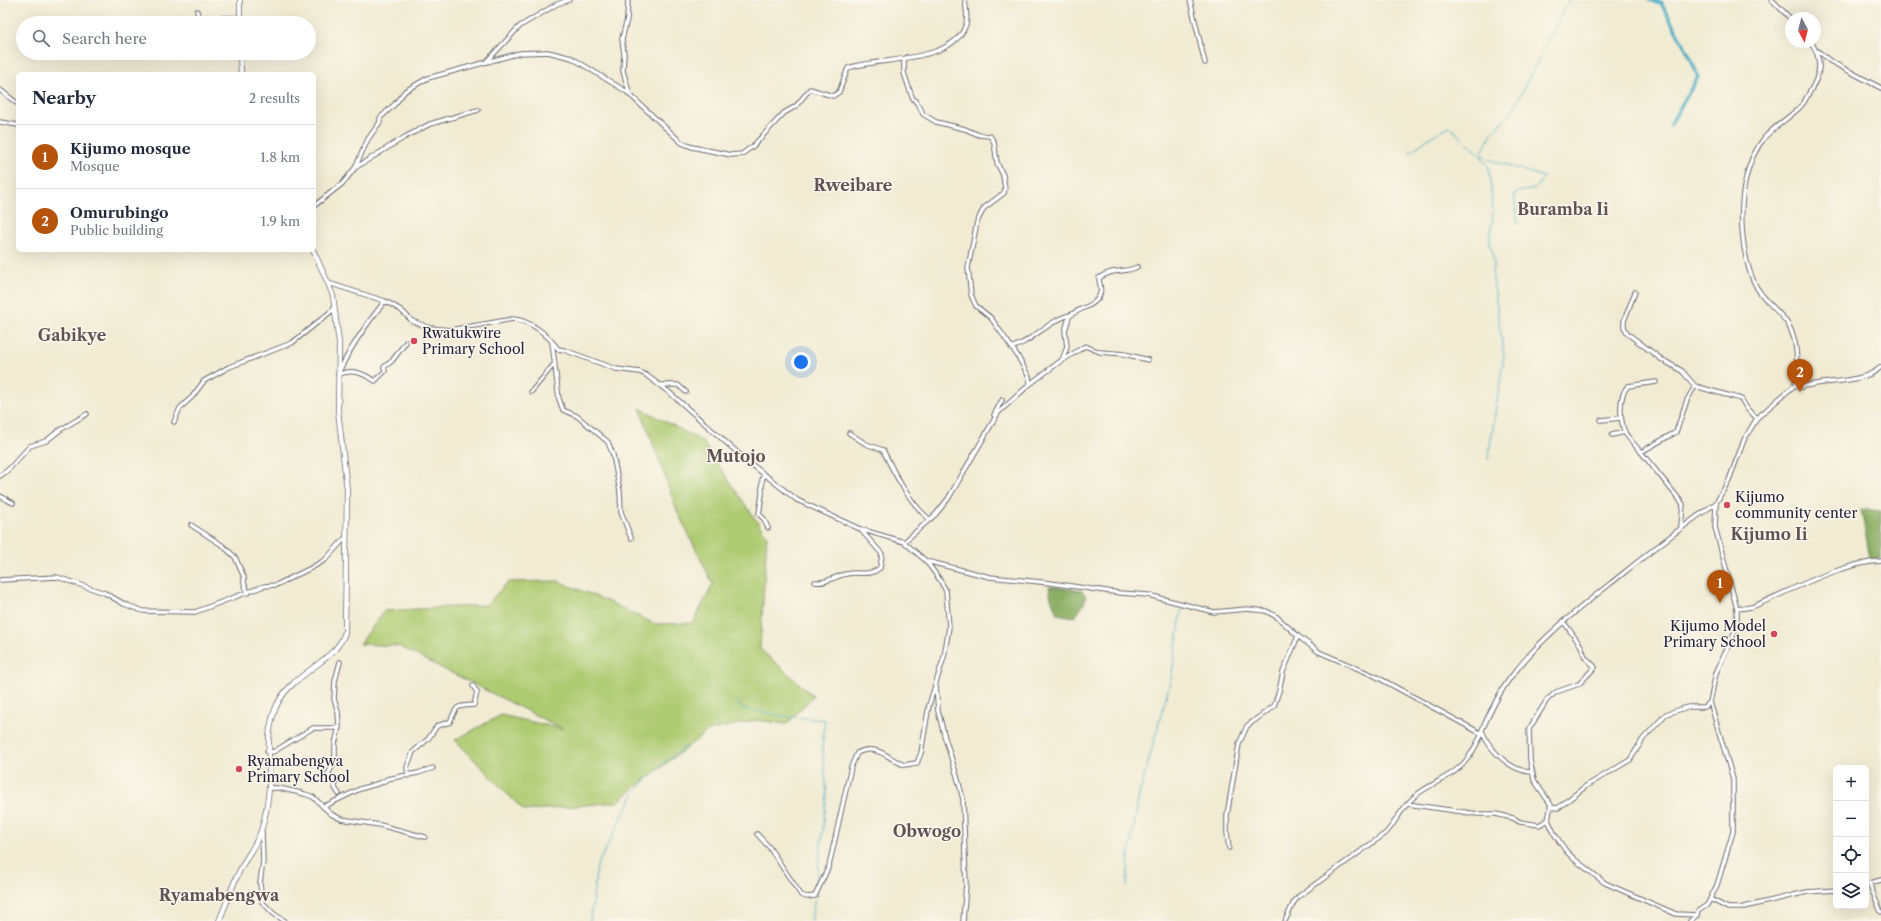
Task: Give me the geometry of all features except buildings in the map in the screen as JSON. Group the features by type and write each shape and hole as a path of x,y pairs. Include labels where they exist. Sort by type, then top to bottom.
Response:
{"street":[{"path":"240,0 240,16"},
{"path":"486,62 520,26 557,4 569,0"},
{"path":"628,0 627,19 622,39 624,54 623,71 630,95"},
{"path":"316,204 343,183 354,168 368,140 380,122 380,118 395,104 405,91 428,78 525,53 554,52 572,58 630,95 682,143 697,148 738,155 753,146 784,113 796,106 810,89 833,96 839,92 848,68 918,56 955,42 961,35 966,23 965,0"},
{"path":"1190,0 1205,63"},
{"path":"1772,0 1785,12"},
{"path":"197,11 198,16"},
{"path":"1815,48 1830,61 1881,88"},
{"path":"1284,921 1294,902 1299,896 1386,833 1396,822 1407,804 1422,790 1456,771 1468,758 1510,677 1540,643 1563,621 1681,527 1716,503 1729,480 1744,440 1757,418 1795,385 1797,355 1793,337 1786,321 1761,294 1749,271 1743,232 1743,201 1746,178 1758,148 1766,137 1801,107 1814,87 1820,70 1817,51"},
{"path":"908,57 904,61 904,73 912,97 920,107 923,114 936,122 965,129 979,135 990,136 994,142 998,163 1003,175 1005,189 1004,193 984,208 977,222 969,261 969,284 973,301 990,318 1026,370 1030,376 1030,384"},
{"path":"240,60 241,72"},
{"path":"0,90 16,102"},
{"path":"354,168 405,136 430,124 478,110"},
{"path":"0,122 16,125"},
{"path":"285,921 274,914 262,902 260,883 263,861 262,832 269,788 267,751 270,727 276,707 284,692 298,678 335,650 343,640 346,624 347,475 338,410 339,343 334,309 328,283 314,252"},
{"path":"1010,347 1026,341 1061,317 1070,315 1086,307 1099,297 1099,278 1102,275 1118,270 1130,271 1138,267"},
{"path":"328,283 385,301 401,310 412,321 430,328 450,330 513,319 520,320 531,324 552,341 558,349 616,369 640,372 659,385 797,500 860,529 904,542 926,561 946,591 948,604 948,641 929,704 921,753 917,763 904,765 883,753 871,749 861,751 854,758 839,817 829,866 817,895 811,898 801,895 769,847 757,834"},
{"path":"1635,292 1624,321 1624,327 1628,334 1661,359 1682,371 1695,386 1741,399 1748,410 1757,418"},
{"path":"338,375 346,357 385,301"},
{"path":"174,422 180,408 192,397 204,381 228,367 292,343 309,331 334,309"},
{"path":"1062,360 1067,347 1065,331 1070,315"},
{"path":"552,341 560,399 563,410 577,416 608,442 613,455 620,491 621,512 631,538"},
{"path":"338,375 345,371 351,371 369,377 375,381 385,370 384,367 392,360 406,342"},
{"path":"904,542 930,520 948,499 996,416 1030,384 1062,360 1085,346 1100,352 1124,354 1148,360"},
{"path":"531,392 555,363"},
{"path":"1795,385 1801,387 1812,384 1839,382 1879,372 1881,367"},
{"path":"1656,382 1626,388 1621,418 1625,432 1684,504 1681,527"},
{"path":"659,385 678,385 686,392"},
{"path":"1641,452 1676,432 1687,400 1695,386"},
{"path":"996,416 994,415 1002,400"},
{"path":"0,476 9,469 30,446 46,441 60,430 87,414"},
{"path":"1601,420 1621,418"},
{"path":"1612,435 1625,432"},
{"path":"849,433 866,444 883,450 898,479 920,511 930,520"},
{"path":"764,474 762,480 762,494 759,514 764,519 768,528"},
{"path":"0,496 13,503"},
{"path":"1690,921 1697,915 1698,911 1707,905 1717,885 1733,832 1734,814 1731,769 1710,702 1716,674 1737,627 1737,609 1715,527 1716,503"},
{"path":"190,525 219,543 235,556 244,577 244,583 248,593"},
{"path":"815,582 824,582 847,574 855,573 867,575 880,568 882,554 860,529"},
{"path":"0,580 57,577 105,593 135,609 143,611 195,612 264,586 281,583 319,564 338,547 346,537"},
{"path":"926,561 990,577 1148,595 1214,612 1258,609 1277,617 1319,652 1375,676 1482,732 1487,743 1496,754 1519,770 1532,772"},
{"path":"1737,609 1752,607 1838,572 1862,564 1881,561"},
{"path":"1407,804 1478,814 1496,814 1513,818 1520,822 1539,825 1548,820 1551,805 1536,784 1532,772 1529,729 1538,712 1547,700 1556,692 1579,684 1595,667 1585,656 1581,646 1563,621"},
{"path":"1230,848 1227,833 1227,815 1239,744 1247,726 1274,706 1283,672 1298,636"},
{"path":"339,794 335,788 335,779 328,774 335,762 335,744 339,728 338,712 334,699 335,681 340,662"},
{"path":"936,684 939,717 963,799 966,885 964,921"},
{"path":"408,776 407,767 413,752 428,739 437,726 450,722 453,711 458,708 464,705 474,705 477,692 474,686"},
{"path":"1550,807 1558,808 1586,786 1630,760 1643,739 1666,714 1688,707 1704,707 1710,702"},
{"path":"267,751 273,752 314,728 339,728"},
{"path":"323,807 360,789 393,778 408,776 433,768"},
{"path":"269,788 285,789 313,797 331,814 341,819 380,825 425,837"},
{"path":"1548,820 1555,835 1566,851 1598,879 1671,912 1697,915"},
{"path":"219,921 227,898 241,868 262,832"},
{"path":"1869,883 1881,880"},
{"path":"1869,885 1881,912"},
{"path":"1710,899 1728,908 1740,908 1807,892 1833,890"}],"green space":[{"path":"640,408 702,441 767,536 760,649 813,696 787,724 756,720 708,731 617,802 524,811 455,740 501,715 563,729 398,646 360,644 384,611 486,605 508,582 558,581 607,601 655,624 693,623 713,584 678,513"},
{"path":"1861,509 1881,511 1881,559 1870,558"},
{"path":"1049,586 1082,591 1086,596 1084,604 1075,617 1057,614"}],"waterway":[{"path":"1518,224 1514,195 1518,192 1535,189 1544,177 1488,159 1481,154 1492,133 1512,111 1569,0"},
{"path":"1649,0 1661,3 1691,58 1698,77 1670,125"},
{"path":"1409,153 1429,138 1449,126 1481,156 1489,168 1493,213 1490,242 1494,262 1492,272 1504,356 1488,459"},
{"path":"1127,886 1129,856 1139,795 1171,679 1182,608"},
{"path":"737,700 741,708 782,716 825,720 822,746 827,796 815,893"},
{"path":"590,921 597,866 635,792 665,762 686,746"},
{"path":"811,921 815,898"}],"place":[{"name":"Rwatukwire Primary School","path":"414,341"},
{"name":"Omurubingo","path":"1800,392"},
{"name":"Kijumo community center","path":"1727,505"},
{"name":"Kijumo mosque","path":"1720,603"},
{"name":"Kijumo Model Primary School","path":"1774,634"},
{"name":"Ryamabengwa Primary School","path":"239,769"}],"district":[{"name":"Rweibare","path":"853,185"},
{"name":"Buramba Ii","path":"1563,209"},
{"name":"Gabikye","path":"72,335"},
{"name":"Mutojo","path":"736,456"},
{"name":"Kijumo Ii","path":"1769,534"},
{"name":"Obwogo","path":"927,831"},
{"name":"Ryamabengwa","path":"219,895"}]}
